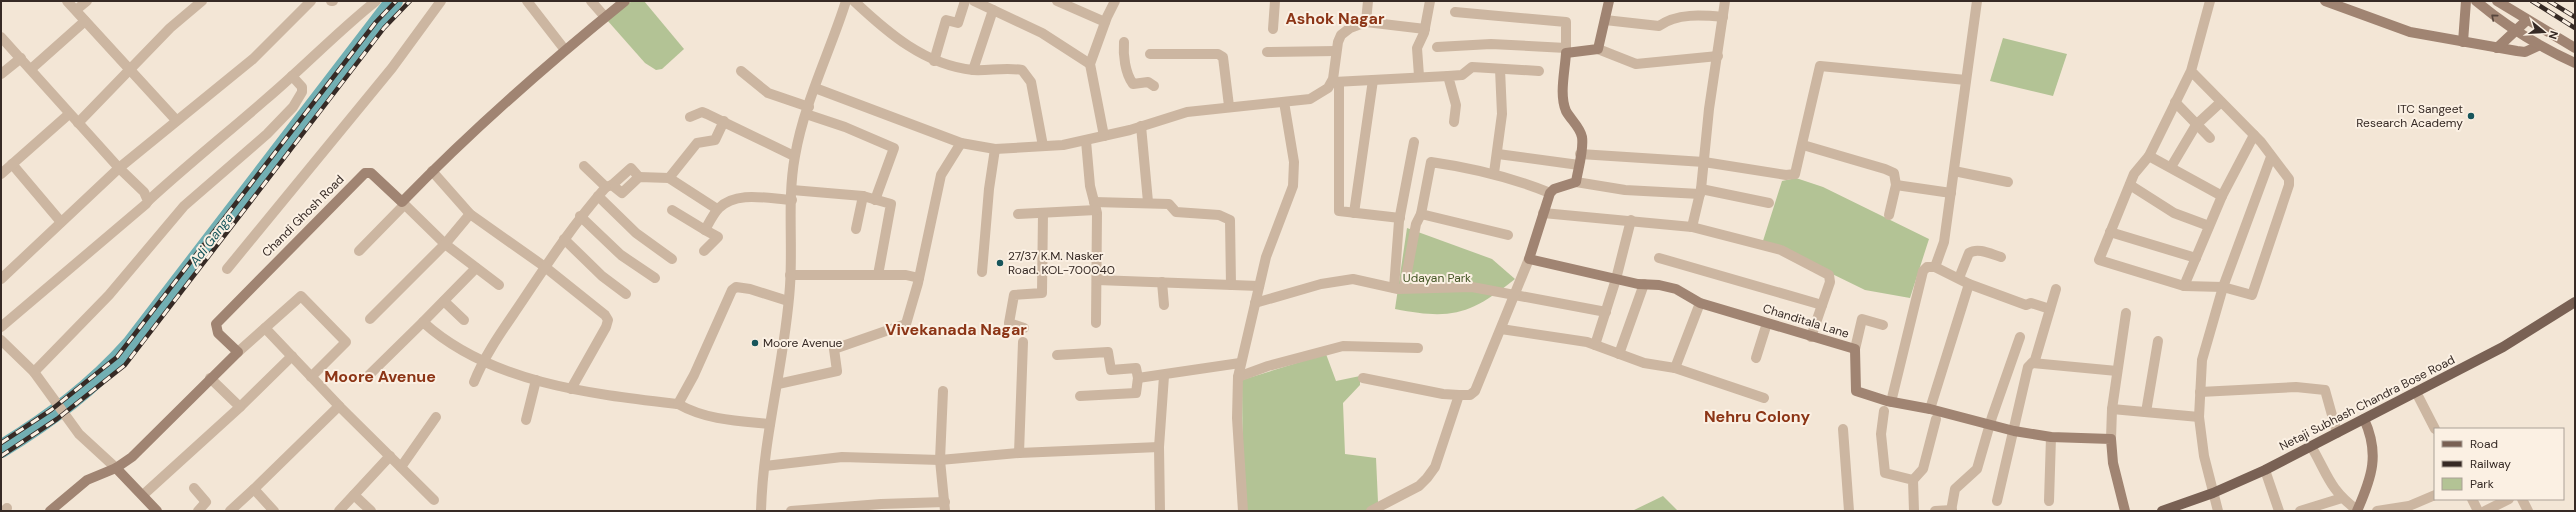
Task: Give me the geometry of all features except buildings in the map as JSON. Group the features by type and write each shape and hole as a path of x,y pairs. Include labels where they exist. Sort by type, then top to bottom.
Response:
{"main road":[{"name":"Netaji Subhash Chandra Bose Road","path":"2162,511 2179,508 2265,470 2503,347 2575,302"}],"street":[{"path":"67,1 176,120"},
{"path":"76,10 87,1"},
{"path":"78,123 170,28 202,1"},
{"path":"1,278 119,168 176,120 253,59 311,1"},
{"path":"1,327 148,201 205,149 292,76 347,23 376,1"},
{"path":"227,269 392,68 441,1"},
{"path":"527,1 565,50"},
{"path":"591,1 605,17"},
{"path":"359,251 432,171 565,50 625,1"},
{"path":"761,511 770,424 778,384 788,301 794,156 807,111 846,1"},
{"path":"854,1 895,37 934,61 973,70 1010,68 1022,70 1031,82 1043,146"},
{"path":"934,61 946,20 958,23 965,1"},
{"path":"974,1 1042,32 1090,64"},
{"path":"1057,1 1105,22"},
{"path":"1104,136 1090,64 1105,22 1115,1"},
{"path":"1274,1 1274,29"},
{"path":"1366,22 1368,1"},
{"path":"1419,76 1417,48 1425,29 1430,1"},
{"path":"1598,49 1609,1"},
{"path":"1692,227 1700,192 1709,109 1725,1"},
{"path":"1936,267 1944,242 1977,1"},
{"path":"2191,71 2254,135 2289,179 2289,185 2252,295 2223,287 2184,286 2099,260 2134,174 2149,156 2191,71 2210,1"},
{"path":"2324,1 2410,32 2525,52 2538,46"},
{"path":"2462,42 2466,1"},
{"path":"2476,1 2515,31 2538,46 2575,63"},
{"path":"2497,1 2575,48"},
{"path":"973,70 993,10"},
{"path":"1455,12 1566,22 1563,98 1571,120 1580,130 1582,139 1576,182"},
{"path":"1605,20 1660,26 1666,21 1684,17 1723,17"},
{"path":"2497,48 2527,20"},
{"path":"31,68 85,21"},
{"path":"1400,218 1338,210 1335,82 1336,51 1341,35 1345,31 1366,22 1425,29"},
{"path":"1,37 31,68 69,114 119,168 144,192 148,201"},
{"path":"1124,42 1123,53 1129,79 1133,84 1148,82 1154,86"},
{"path":"1437,47 1491,44 1566,51 1598,49 1636,64 1718,56"},
{"path":"1267,52 1336,51"},
{"path":"1150,54 1218,54 1223,57 1229,106"},
{"path":"1,74 21,58"},
{"path":"1580,154 1704,162 1786,175 1795,174 1820,66 1966,80"},
{"path":"815,88 961,144 995,149 1043,146 1086,141 1187,112 1229,106 1310,99 1335,82 1419,76 1462,75 1472,67 1539,71"},
{"path":"1494,173 1498,154 1502,114 1500,69"},
{"path":"741,71 768,93 894,148 875,200"},
{"path":"34,372 110,295 184,206 267,134 293,107 302,92 302,87 292,76"},
{"path":"1448,76 1456,105 1454,122"},
{"path":"1354,213 1373,80"},
{"path":"1243,511 1237,418 1238,377 1259,286 1274,233 1287,207 1293,186 1294,162 1284,102"},
{"path":"2176,102 2196,125 2210,138"},
{"path":"2170,167 2196,125 2221,102"},
{"path":"690,117 702,112 724,121 794,156"},
{"path":"1,174 69,114"},
{"path":"669,178 698,142 715,140 724,121"},
{"path":"1141,126 1148,202"},
{"path":"2184,286 2222,196 2254,135"},
{"path":"1086,141 1095,206 1097,280 1096,323"},
{"path":"1399,288 1400,218 1414,142"},
{"path":"778,384 837,371 834,349 906,324 919,278 941,175 961,144"},
{"path":"1802,145 1885,169 1894,173 1896,185 1889,215"},
{"path":"982,272 995,149"},
{"path":"1498,154 1578,165"},
{"path":"2149,156 2222,196"},
{"path":"2218,511 2213,493 2199,417 2202,360 2223,287 2271,157"},
{"path":"1399,288 1416,224 1421,214 1431,162 1494,173 1522,181 1550,194"},
{"path":"12,164 61,222"},
{"path":"584,166 608,186 622,193 639,177 669,178 717,209"},
{"path":"1954,170 2008,182"},
{"path":"432,171 470,214 545,267 605,315 608,320 571,389"},
{"name":"Chandi Ghosh Road","path":"238,352 218,333 216,324 365,173 371,173 403,204"},
{"path":"1363,378 1443,394 1470,395 1475,390 1515,295 1529,259 1543,213 1550,194 1554,189 1576,182 1625,190 1700,192 1769,202"},
{"path":"1896,185 1951,193"},
{"path":"2130,185 2174,213 2209,226"},
{"path":"474,382 483,360 564,239 580,216 608,186"},
{"path":"792,190 863,196 891,204 878,275"},
{"path":"598,196 636,233 672,259"},
{"path":"856,229 863,196"},
{"path":"705,230 717,209 726,202 746,197 792,200"},
{"path":"1018,214 1042,213 1095,206 1148,202 1169,204 1176,212 1219,215 1230,220 1232,285"},
{"path":"403,204 445,244 499,285"},
{"path":"672,210 718,237 704,251"},
{"path":"1024,328 1009,323 1014,295 1042,294 1042,213"},
{"path":"1543,213 1631,220 1692,227 1780,250 1829,275 1830,282 1811,336"},
{"path":"370,319 445,244 470,214"},
{"path":"1421,214 1508,235"},
{"path":"580,216 621,255 656,278"},
{"path":"1595,345 1616,279 1631,220"},
{"path":"2110,232 2196,258"},
{"path":"564,239 602,276 626,294"},
{"path":"1959,278 1969,253 1972,251 1979,250 2001,257"},
{"path":"1659,258 1822,305"},
{"name":"Chanditala Lane","path":"1529,259 1616,279 1676,289 1700,302 1855,349 1856,391 1891,402 1930,409 2014,431 2051,437 2111,439"},
{"path":"1891,402 1923,271 1927,267 1936,267 1969,284 2026,304 2031,303 2050,309"},
{"path":"368,376 476,268"},
{"path":"790,276 906,275 919,278"},
{"path":"1255,304 1315,285 1353,279 1399,288 1472,287 1606,312"},
{"path":"1097,280 1259,286"},
{"path":"1162,282 1164,305"},
{"path":"1619,354 1644,284"},
{"path":"1930,409 1969,284"},
{"path":"678,404 694,375 732,290 740,287 788,301"},
{"path":"1997,500 2028,367 2035,360 2056,289"},
{"path":"50,511 86,480 116,468 166,424 210,378 300,296 346,341 311,377"},
{"path":"444,301 464,320"},
{"path":"1675,368 1700,302"},
{"path":"2125,511 2113,462 2111,439 2112,409 2126,313"},
{"path":"1855,349 1862,319 1884,325"},
{"path":"423,322 452,346 483,360 536,380 571,389 678,404 692,412 716,418 770,424"},
{"path":"1756,358 1767,323"},
{"path":"265,328 339,406 434,500"},
{"path":"1500,329 1595,345 1644,363 1675,368 1764,398"},
{"path":"1935,511 1952,510 1955,489 1977,469 1989,424 2020,337"},
{"path":"1,340 34,372 80,434 116,468 157,511"},
{"path":"2146,412 2158,341"},
{"path":"1019,453 1022,342"},
{"path":"1238,377 1268,366 1343,346 1418,348"},
{"path":"1057,355 1108,352 1111,370 1136,368 1138,378 1136,393 1080,396"},
{"path":"143,495 240,407 292,356"},
{"path":"1138,378 1164,376 1240,363"},
{"path":"2032,363 2117,371"},
{"path":"1160,511 1160,446 1164,376"},
{"path":"210,378 240,407"},
{"path":"526,420 536,380"},
{"path":"2200,392 2296,387 2325,390 2337,433"},
{"path":"791,511 881,504 945,507 940,460 943,391"},
{"path":"2416,392 2434,428"},
{"path":"1371,511 1419,486 1427,478 1435,467 1459,395"},
{"path":"230,511 339,406"},
{"path":"2112,409 2199,417"},
{"path":"1884,411 1881,434 1885,472 1912,480"},
{"path":"401,467 436,417"},
{"path":"1914,511 1912,480 1923,468 1936,419"},
{"path":"2311,446 2331,486 2342,498 2357,510 2369,483 2374,461 2372,436 2364,419"},
{"path":"1844,511 1841,432 1849,511"},
{"path":"2049,501 2051,437"},
{"path":"765,466 842,457 940,460 1019,453 1160,446"},
{"path":"339,511 390,456"},
{"path":"2265,470 2276,510"},
{"path":"194,488 206,502 198,511"},
{"path":"254,489 274,511"},
{"path":"354,495 371,511"},
{"path":"2377,511 2409,506 2434,495"},
{"path":"2300,511 2342,498"},
{"path":"2472,500 2478,511"},
{"path":"2485,511 2507,500"},
{"path":"2522,500 2528,511"}],"green space":[{"path":"632,1 644,1 684,49 662,69 656,70 645,63 607,20"},
{"path":"2003,38 2067,54 2053,96 1990,81"},
{"path":"1796,178 1823,187 1929,239 1910,298 1865,290 1777,247 1762,244 1782,181"},
{"name":"Udayan Park","path":"1407,228 1492,259 1515,279 1485,300 1459,312 1431,314 1395,309"},
{"path":"1326,354 1336,381 1360,376 1360,385 1343,403 1345,454 1376,458 1378,502 1367,511 1243,511 1242,380"},
{"path":"1663,496 1678,511 1632,511"}],"waterway":[{"name":"Adi Ganga","path":"1,449 54,414 117,360 131,344 394,1"}],"railway":[{"path":"1,443 51,410 117,357 376,22 396,1"},
{"path":"1,456 57,419 125,365 384,28 410,1"},
{"path":"2532,1 2575,28"},
{"path":"2549,1 2575,17"}],"place":[{"name":"ITC Sangeet Research Academy","path":"2471,116"},
{"name":"27/37 K.M. Nasker Road. KOL-700040","path":"1000,263"},
{"name":"Moore Avenue","path":"755,343"}],"district":[{"name":"Ashok Nagar","path":"1335,18"},
{"name":"Vivekanada Nagar","path":"956,329"},
{"name":"Moore Avenue","path":"380,376"},
{"name":"Nehru Colony","path":"1757,416"}]}
